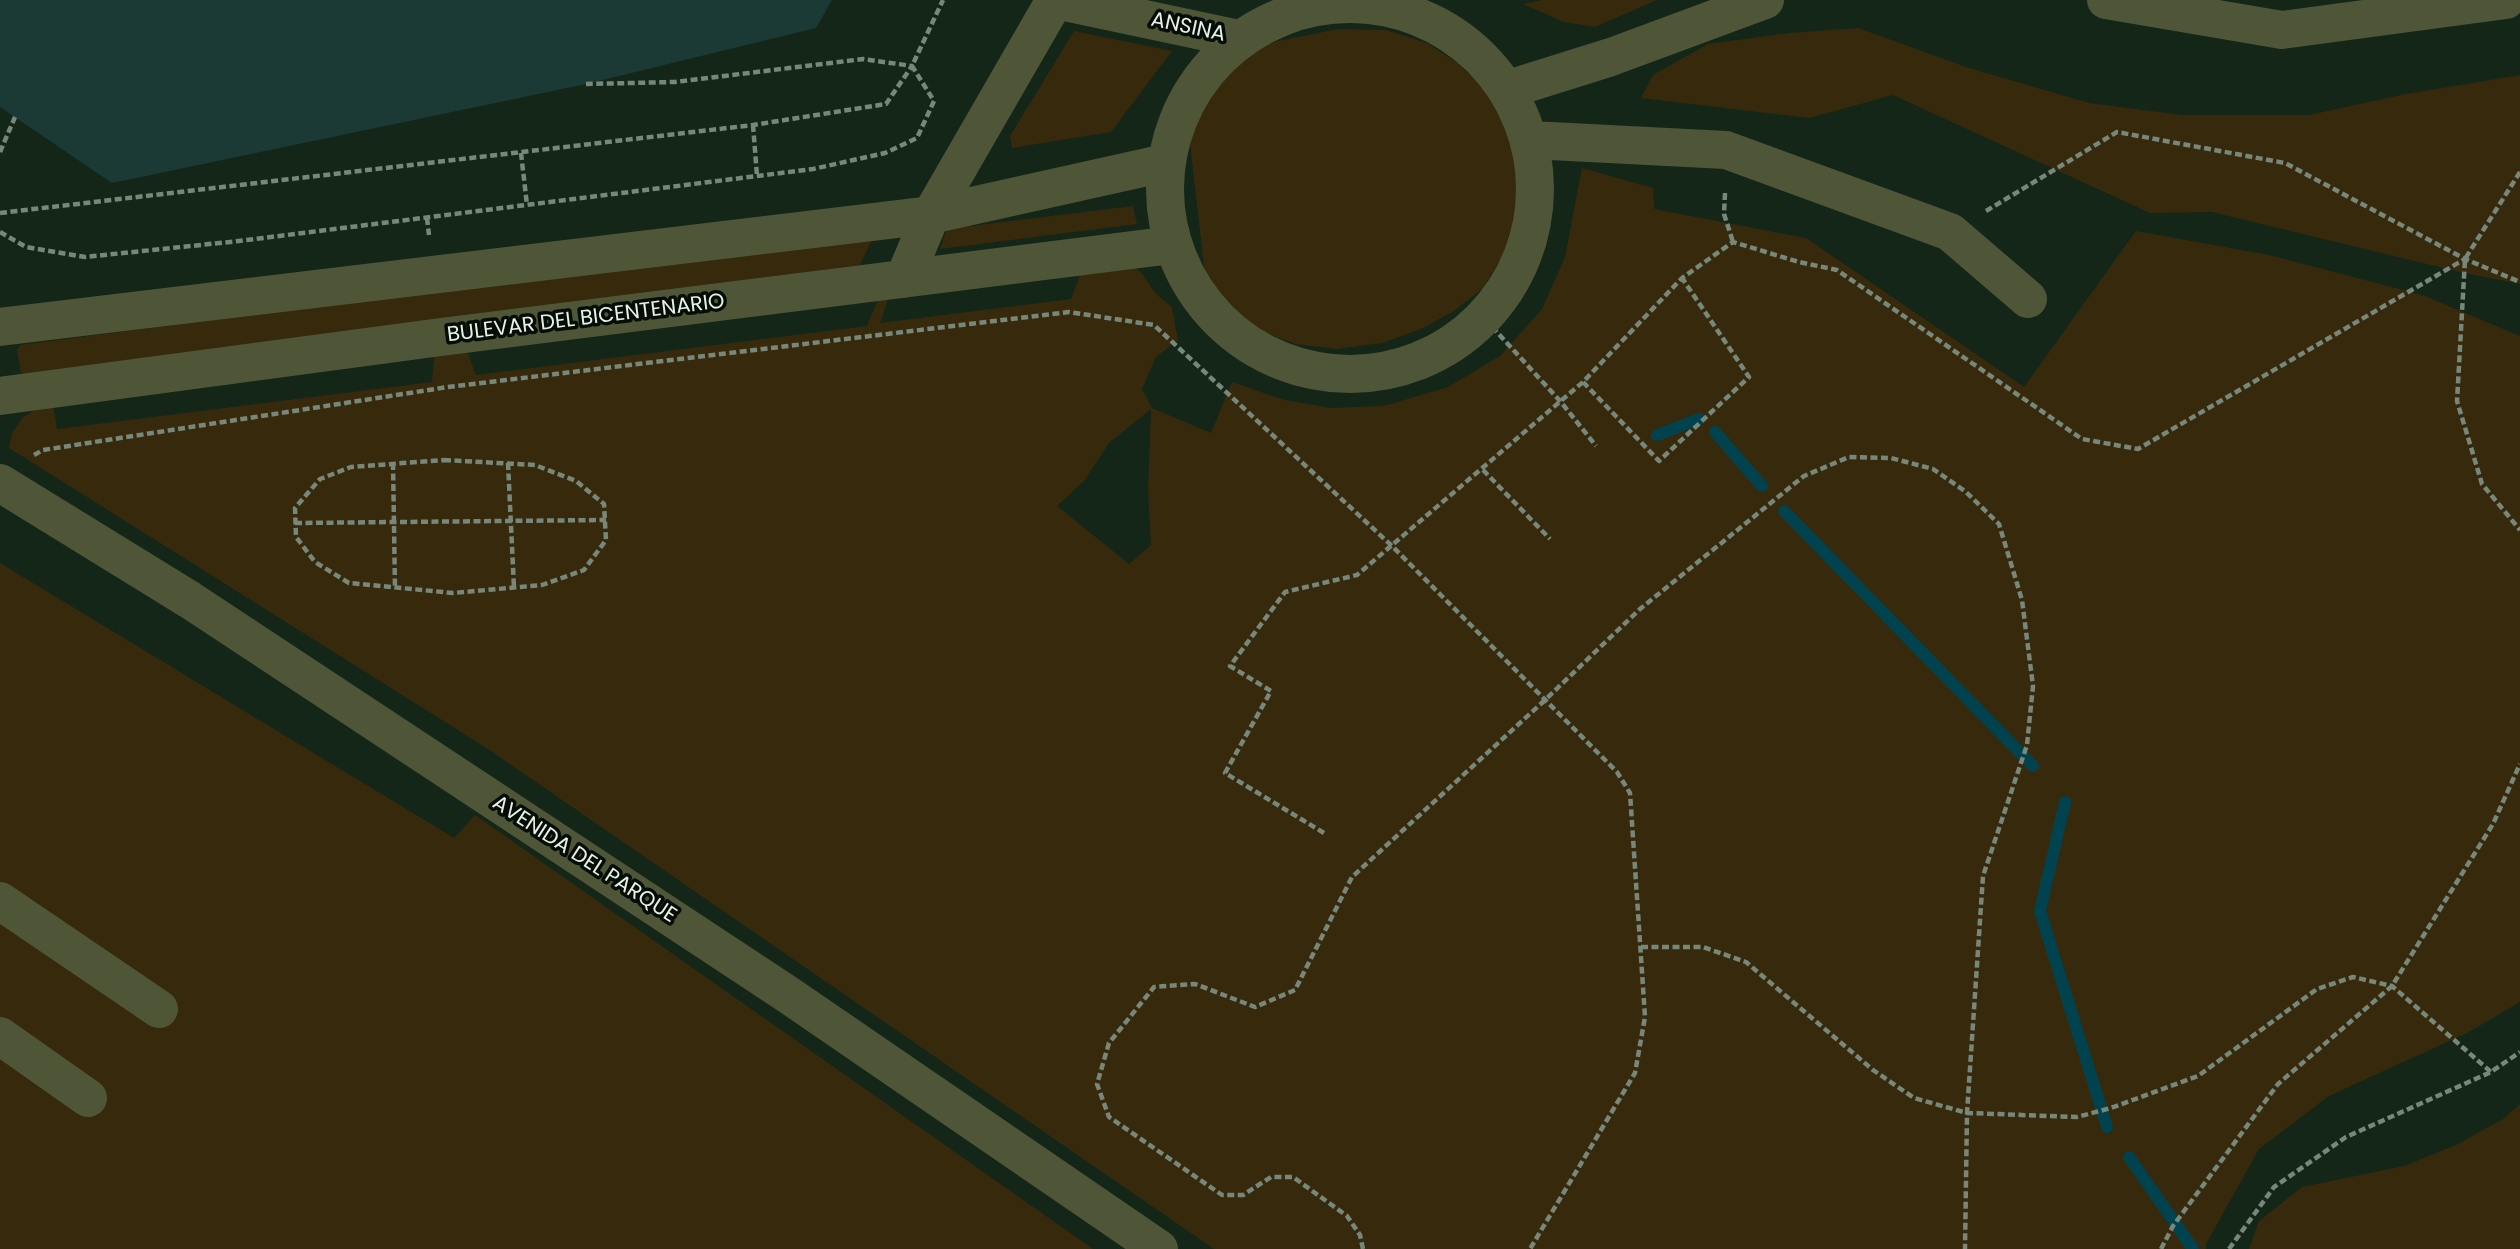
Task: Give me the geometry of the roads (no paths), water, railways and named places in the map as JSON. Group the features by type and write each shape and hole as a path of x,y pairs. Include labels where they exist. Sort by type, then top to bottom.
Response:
{"street":[{"name":"ANSINA","path":"1055,0 1239,39"},
{"path":"904,279 931,215 1055,0"},
{"path":"1509,89 1611,57 1765,0"},
{"path":"2106,0 2282,30 2507,0"},
{"path":"1354,2 1415,13 1468,43 1509,89 1531,139 1537,187 1531,236 1514,280 1485,319 1441,352 1390,371 1335,374 1321,371 1281,361 1234,334 1196,294 1172,245 1164,205 1165,163 1178,116 1203,73 1239,39 1293,11 1354,2"},
{"path":"1531,139 1726,150 1950,232 2028,299"},
{"path":"0,327 931,215 1165,163"},
{"name":"BULEVAR DEL BICENTENARIO","path":"0,396 1172,245"},
{"name":"AVENIDA DEL PARQUE","path":"0,483 190,600 788,994 1159,1249"},
{"path":"0,901 159,1009"},
{"path":"0,1036 88,1098"}],"waterway":[{"path":"1657,435 1699,419"},
{"path":"1715,432 1762,486"},
{"path":"1784,511 2033,766"},
{"path":"2065,802 2040,911 2107,1127"},
{"path":"2129,1157 2193,1249"}]}
